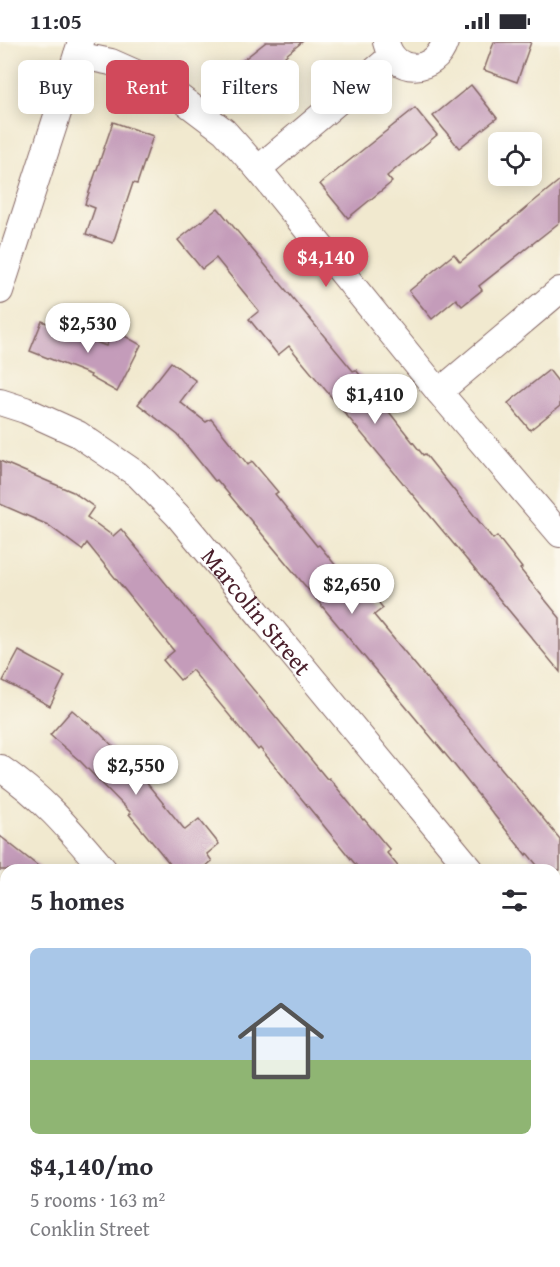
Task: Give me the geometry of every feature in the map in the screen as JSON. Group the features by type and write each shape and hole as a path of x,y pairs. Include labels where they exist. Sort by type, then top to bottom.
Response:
{"street":[{"path":"258,170 389,49 401,64 412,67 424,66 435,60 445,42"},
{"path":"0,291 79,49 164,85 224,131 439,392 560,534"},
{"path":"439,392 560,290"},
{"name":"Marcolin Street","path":"0,402 25,410 78,434 138,475 178,516 466,864"},
{"path":"0,768 22,783 61,819 99,864"}],"building":[{"path":"266,42 302,42 285,56 288,60 243,60"},
{"path":"494,42 531,42 517,82 484,70"},
{"path":"471,85 497,118 459,148 433,116"},
{"path":"415,108 437,135 387,176 392,182 348,218 320,184"},
{"path":"113,122 153,136 137,184 133,183 113,243 86,234 95,208 85,204"},
{"path":"560,180 560,222 479,286 482,290 462,306 456,299 432,319 409,291 454,254 460,262"},
{"path":"218,208 353,371 356,370 493,539 497,536 522,568 520,569 560,618 560,672 289,346 278,355 249,319 259,311 216,258 202,269 178,240"},
{"path":"42,321 106,346 114,330 141,345 117,392 90,377 91,375 30,351"},
{"path":"171,362 196,381 180,402 206,422 211,419 248,465 252,461 278,492 275,494 354,588 362,581 383,608 374,615 560,839 560,864 536,864 527,853 526,855 456,767 217,480 215,481 178,435 138,404"},
{"path":"549,370 560,384 560,406 530,430 508,403"},
{"path":"0,461 73,492 94,507 87,517 113,536 121,529 327,779 329,778 390,850 387,853 396,864 355,864 260,748 258,750 192,670 180,680 163,660 174,651 87,543 82,550 48,525 0,504"},
{"path":"19,651 65,676 50,706 3,681"},
{"path":"72,710 100,733 136,770 185,830 199,819 219,844 207,854 212,861 208,864 170,864 129,814 131,813 80,761 50,735"},
{"path":"0,836 35,864 0,864"}]}
